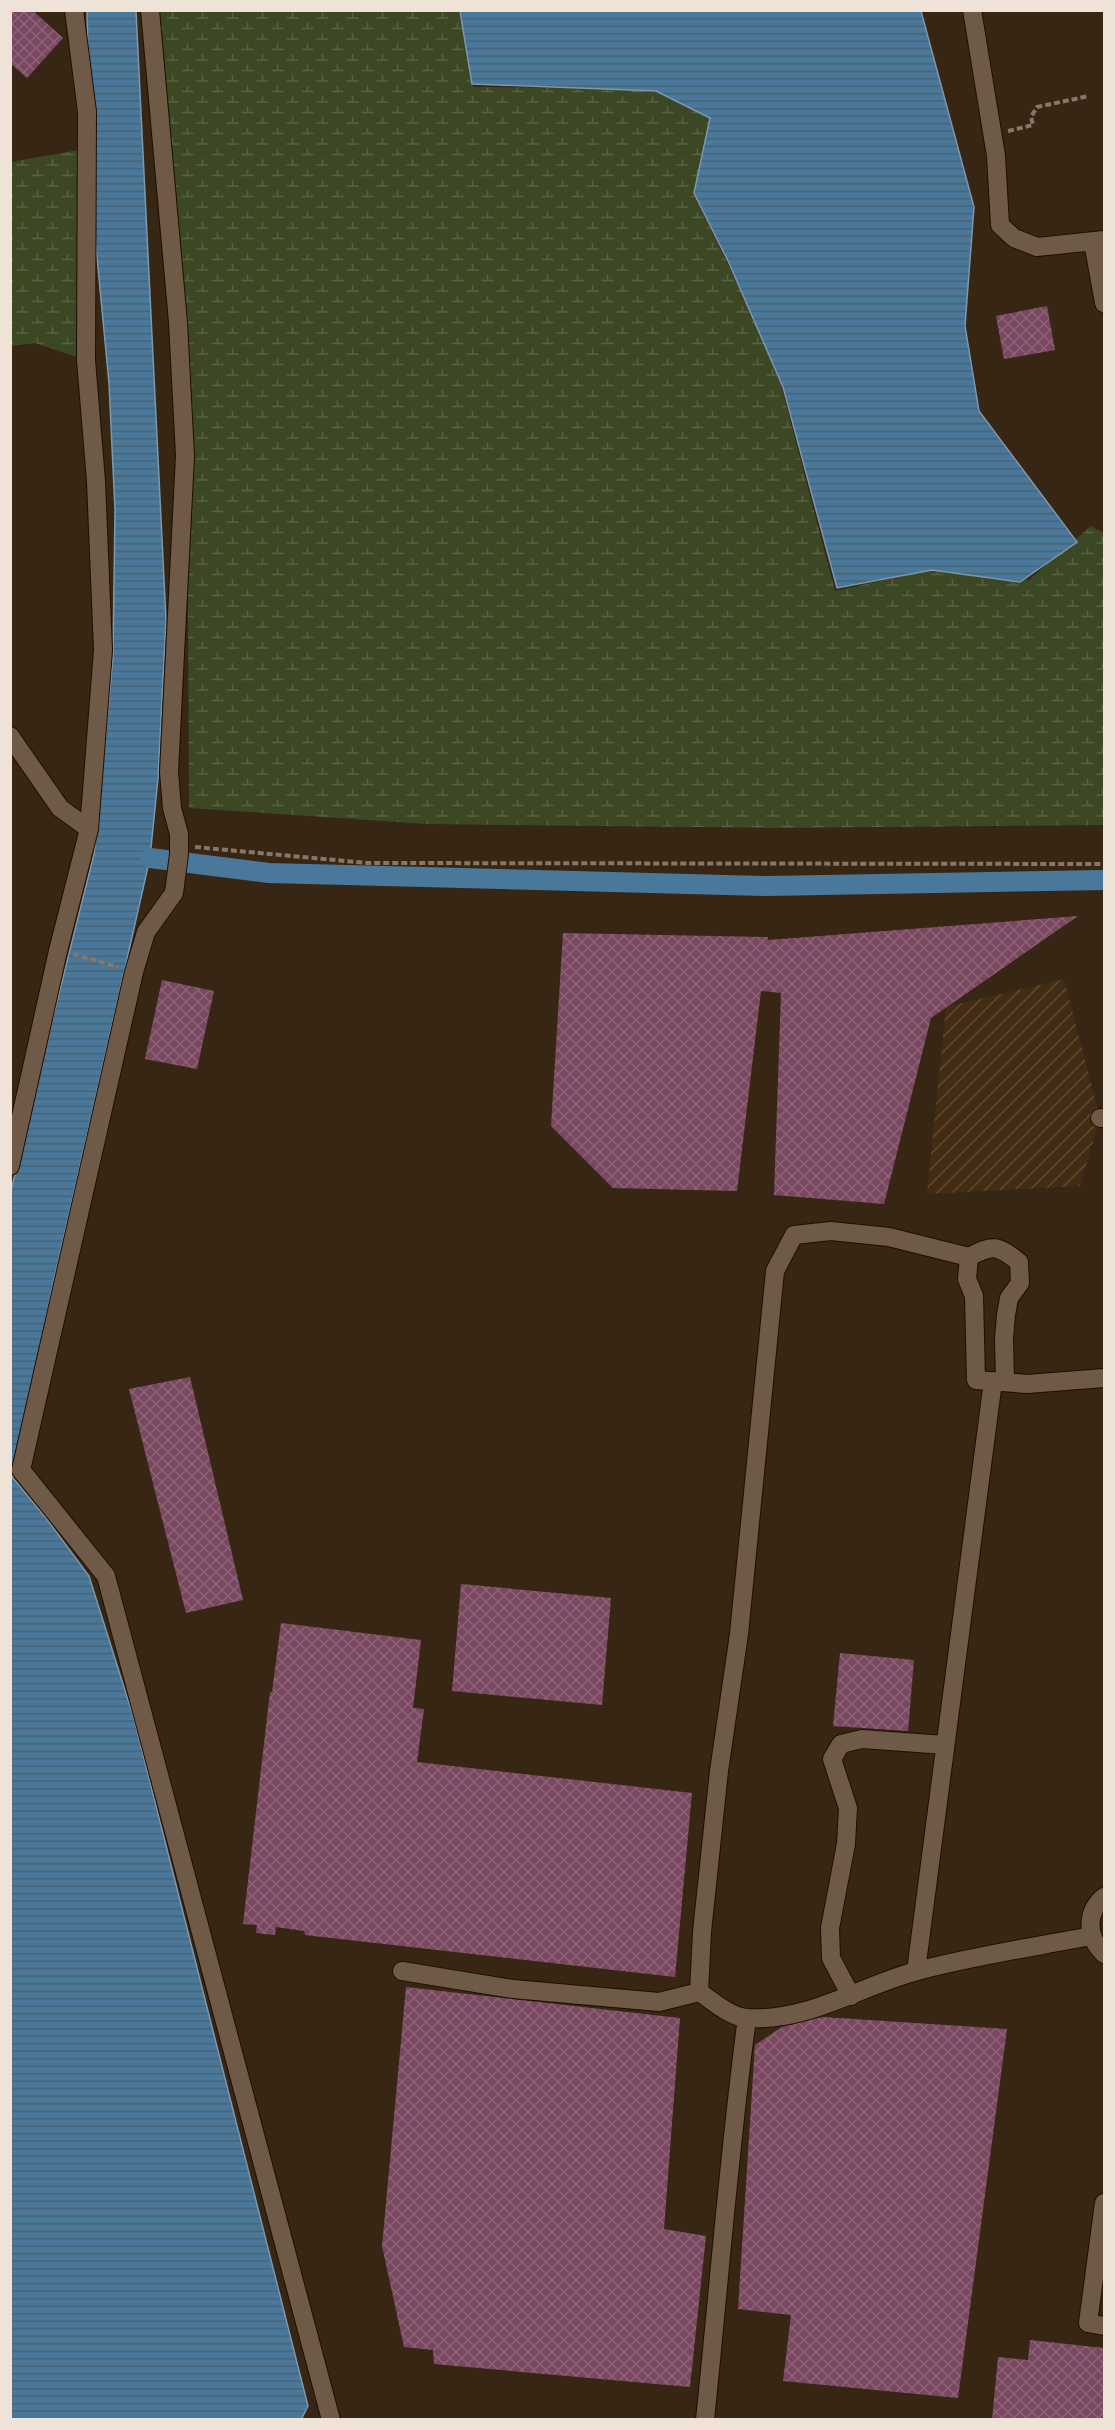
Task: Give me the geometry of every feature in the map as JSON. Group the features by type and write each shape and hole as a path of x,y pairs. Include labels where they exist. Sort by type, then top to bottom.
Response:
{"street":[{"path":"10,1166 58,951 89,830 103,650 96,481 86,360 87,112 74,10"},
{"path":"150,10 178,322 185,456 169,772 172,808 179,834 179,850 174,893 146,932 134,972 21,1470 106,1576 331,2420"},
{"path":"972,10 996,156 1000,225 1014,238 1037,247 1099,241 1104,303"},
{"path":"10,736 60,808 89,830"},
{"path":"699,1992 702,1932 719,1772 739,1634 775,1271 794,1235 831,1231 889,1237 969,1257 987,1248 1005,1251 1019,1262 1020,1283 1009,1298 1006,1315 999,1381 945,1745 916,1971"},
{"path":"969,1257 967,1279 974,1296 976,1380 1027,1384 1104,1378"},
{"path":"851,1996 831,1958 830,1928 846,1845 848,1808 832,1759 841,1744 862,1739 945,1745"},
{"path":"1104,1896 1095,1906 1091,1916 1091,1936 1096,1946 1104,1954"},
{"path":"402,1971 513,1989 659,2002 699,1992 722,2007 747,2018 772,2018 823,2006 916,1971 1091,1936"},
{"path":"705,2420 736,2102 747,2018"},
{"path":"1104,2203 1088,2323 1104,2326"}],"path":[{"path":"1000,133 1033,125 1031,117 1037,107 1089,96"},
{"path":"179,850 367,863 1104,864"},
{"path":"66,952 128,969"}],"shaded area":[{"path":"1064,979 1100,1118 1080,1186 927,1194 946,1007"}],"green space":[{"path":"159,11 460,11 473,87 649,88 711,116 695,196 775,362 835,591 930,570 1029,580 1091,526 1104,533 1104,825 776,828 427,824 189,808 188,587 194,450 187,317"},
{"path":"90,148 86,360 35,343 11,346 11,162"}],"water":[{"path":"87,11 136,11 166,620 158,778 150,858 51,1293 13,1478 89,1576 134,1719 308,2406 301,2420 11,2420 10,1196 94,854 113,657 115,510 109,383 91,194"},
{"path":"460,11 921,11 974,207 965,326 979,411 1077,542 1020,582 932,570 837,588 783,387 729,263 694,193 710,118 656,91 472,84"}],"building":[{"path":"10,10 32,10 63,38 27,78 10,63"},
{"path":"1047,306 1055,350 1004,359 996,316"},
{"path":"1078,916 931,1018 884,1204 774,1195 781,993 761,991 737,1191 613,1188 551,1126 563,933 768,937 768,940"},
{"path":"162,980 214,991 197,1069 145,1059"},
{"path":"190,1377 243,1600 186,1613 129,1389"},
{"path":"461,1584 611,1598 602,1705 452,1691"},
{"path":"281,1623 421,1640 413,1708 424,1709 417,1762 692,1793 675,1977 305,1935 304,1931 276,1927 275,1935 256,1933 257,1925 243,1924 270,1692 272,1692"},
{"path":"840,1653 914,1660 908,1731 833,1726"},
{"path":"406,1987 680,2018 664,2229 706,2236 690,2387 434,2364 433,2350 404,2347 382,2246"},
{"path":"823,2017 1007,2029 958,2398 783,2381 791,2315 738,2309 755,2045 782,2027"},
{"path":"1030,2340 1104,2348 1104,2419 992,2420 998,2357 1028,2360"}],"waterway":[{"path":"150,858 269,873 767,886 1104,880"}]}
